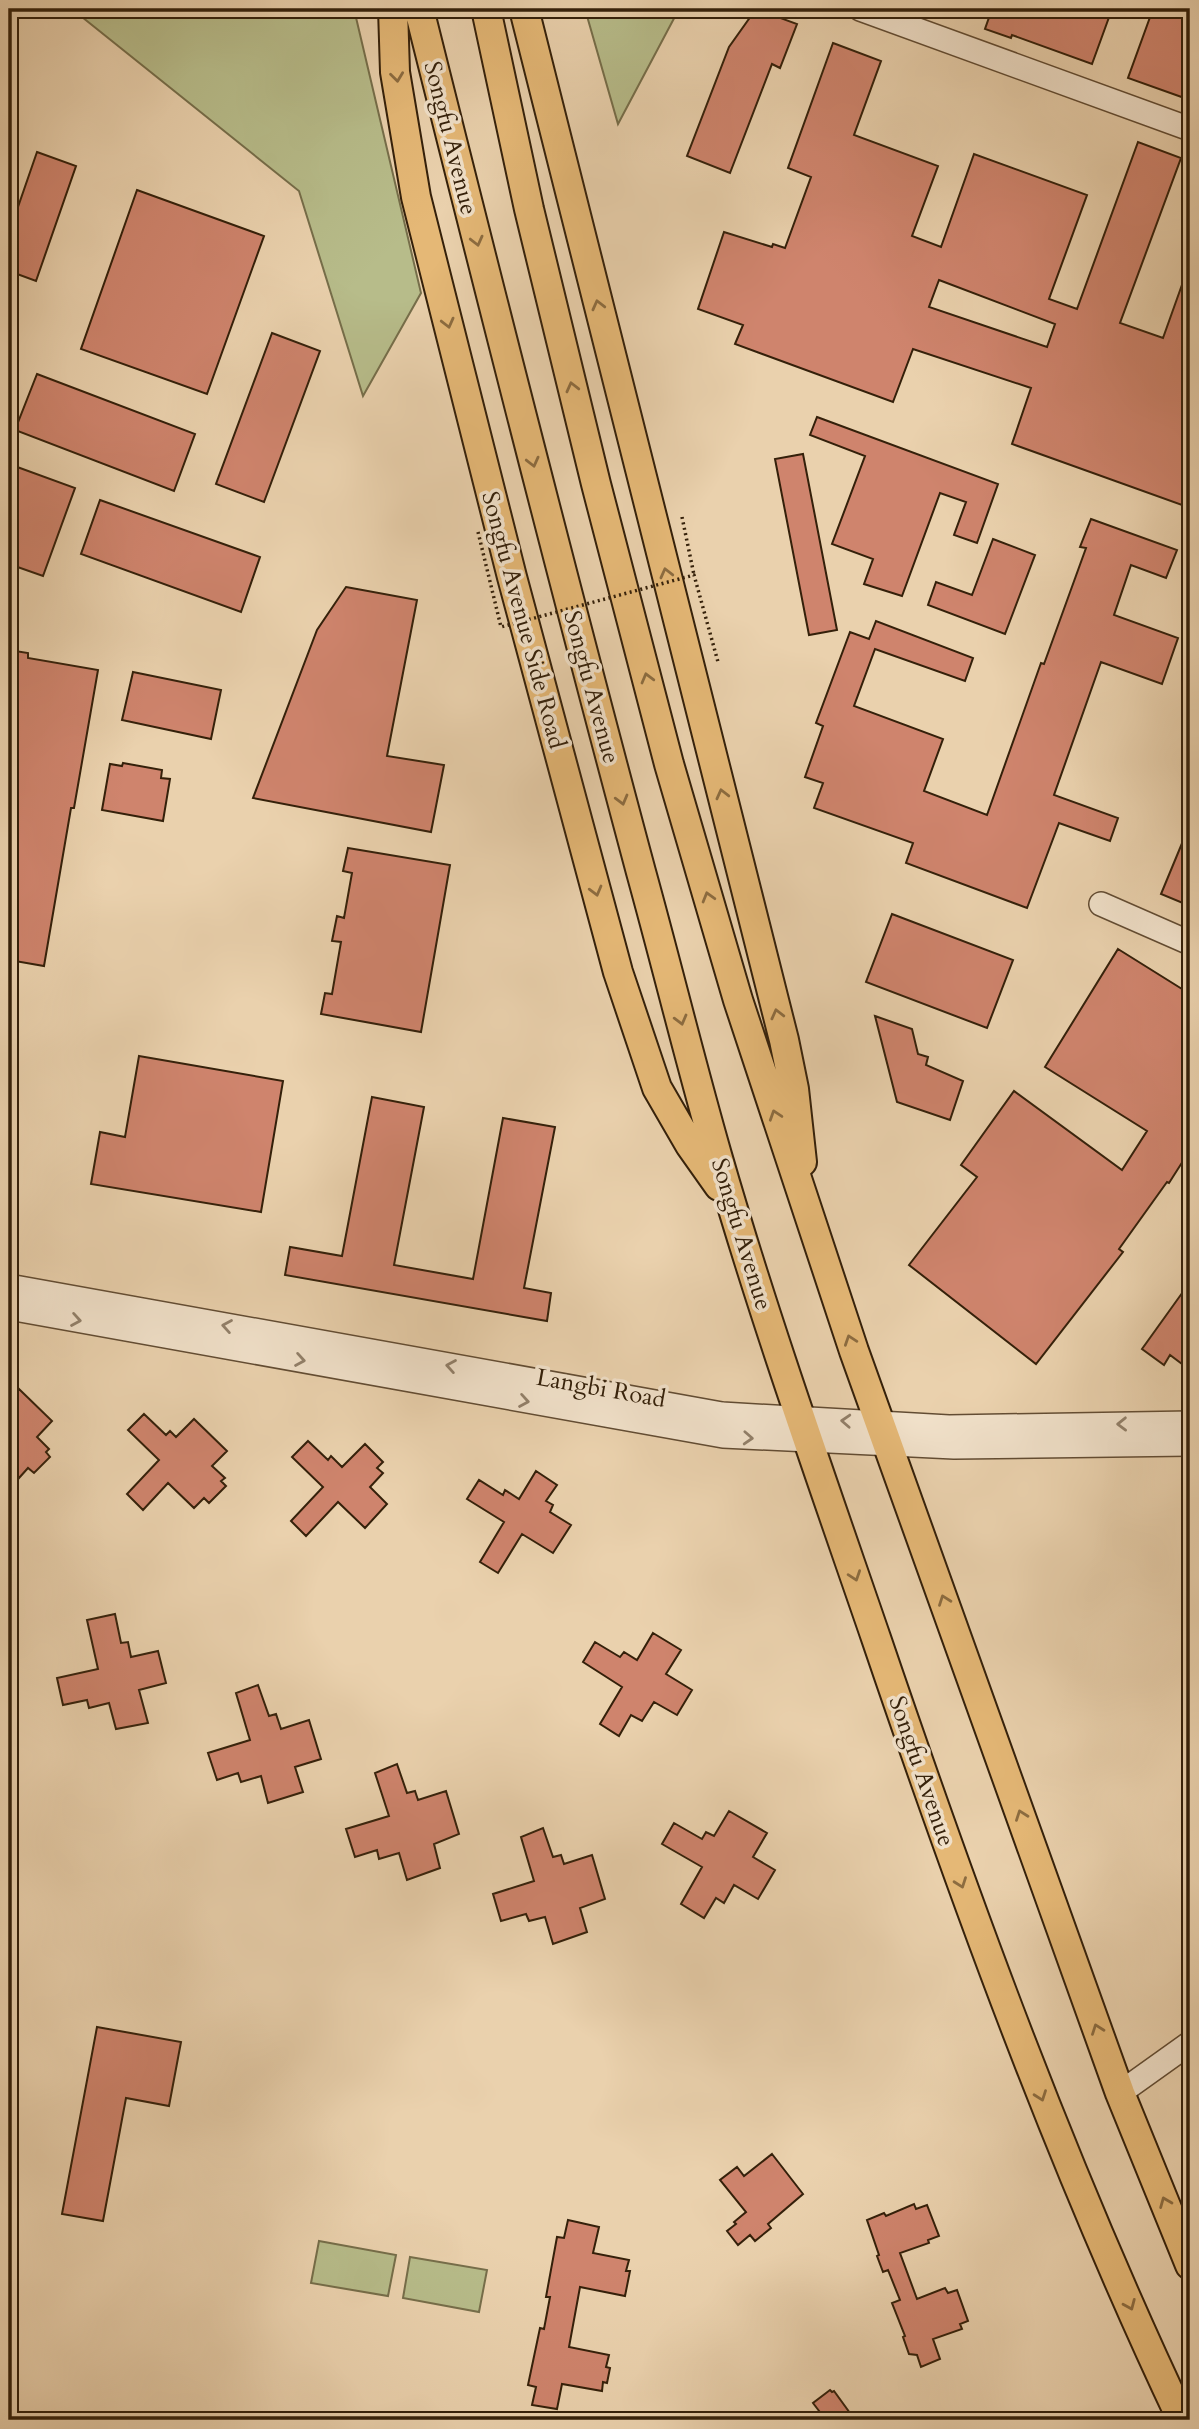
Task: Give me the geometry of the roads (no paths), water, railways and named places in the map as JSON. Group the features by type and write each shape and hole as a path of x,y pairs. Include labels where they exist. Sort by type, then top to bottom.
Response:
{"main road":[{"name":"Songfu Avenue Side Road","path":"393,9 395,72 416,197 512,577 618,972 657,1088 690,1145 733,1206"},
{"name":"Songfu Avenue","path":"419,9 548,520 733,1206 804,1429 935,1812 1045,2108 1182,2420"},
{"path":"486,9 529,209 596,484 669,764 738,1000 803,1203 884,1434 1120,2093 1190,2265"},
{"path":"526,21 529,209"},
{"path":"526,21 784,1040 801,1138 803,1203"}],"street":[{"path":"860,9 1190,129"},
{"path":"1101,904 1190,943"},
{"name":"Langbi Road","path":"9,1286 804,1429 884,1434 954,1447 1190,1444"},
{"name":"Langbi Road","path":"9,1308 723,1436 804,1429"},
{"name":"Langbi Road","path":"884,1434 949,1427 1190,1423"},
{"path":"1120,2093 1190,2043"}]}
